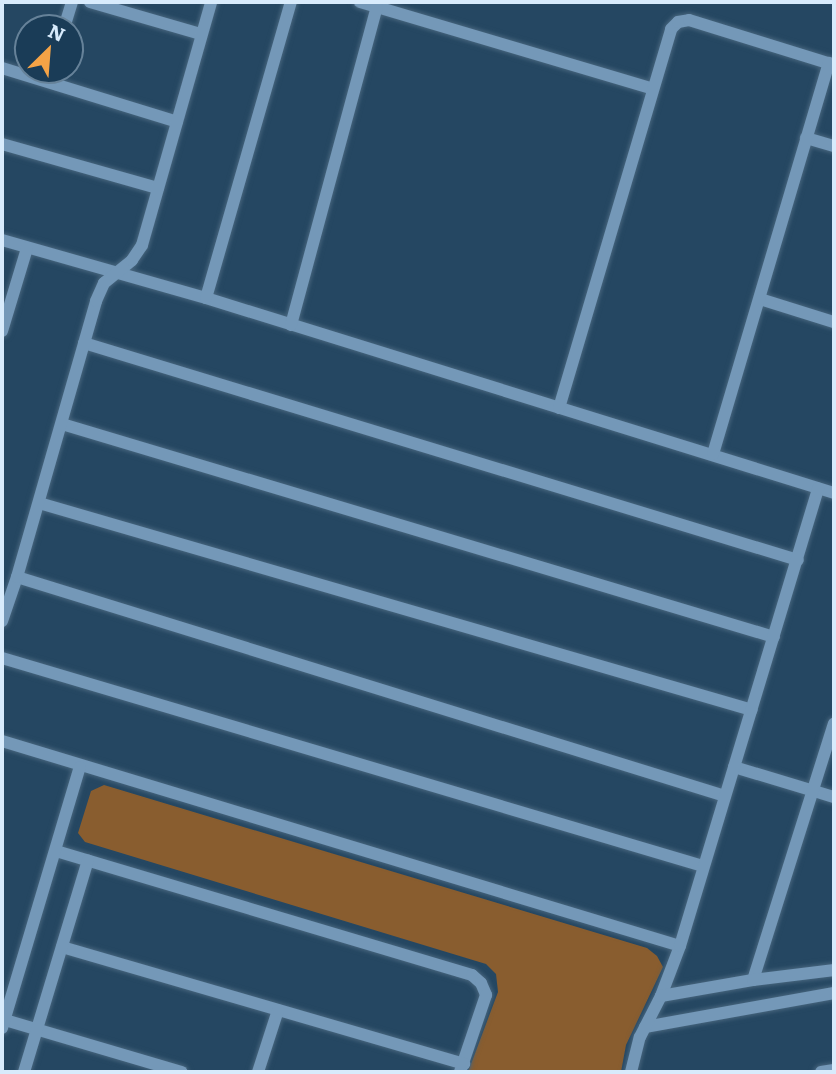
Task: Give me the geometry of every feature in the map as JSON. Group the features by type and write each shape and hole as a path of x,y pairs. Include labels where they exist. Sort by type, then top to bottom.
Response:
{"street":[{"path":"90,2 201,34"},
{"path":"2,621 104,283 132,260 142,245 211,2"},
{"path":"206,298 291,2"},
{"path":"360,2 651,88"},
{"path":"291,325 377,7"},
{"path":"559,408 651,88 671,29 678,22 689,20 831,64 806,138 713,454"},
{"path":"71,84 177,122"},
{"path":"806,138 834,146"},
{"path":"2,144 158,188"},
{"path":"2,240 206,298 834,493"},
{"path":"2,331 27,248"},
{"path":"760,299 834,321"},
{"path":"84,343 798,560"},
{"path":"62,424 774,637"},
{"path":"631,1072 630,1066 645,1027 661,996 680,946 798,560 817,488"},
{"path":"39,503 752,710"},
{"path":"17,577 725,796"},
{"path":"2,658 704,866"},
{"path":"753,980 834,723"},
{"path":"2,741 79,767 680,946"},
{"path":"79,767 3,1024 38,1031 183,1072"},
{"path":"734,767 834,797"},
{"path":"56,851 472,975 481,983 486,995 462,1068 278,1010 62,947"},
{"path":"24,1072 88,860"},
{"path":"661,996 753,980 834,970"},
{"path":"645,1027 834,993"},
{"path":"258,1072 278,1010"},
{"path":"821,1072 834,1070"}],"shaded area":[{"path":"104,785 647,948 657,956 663,967 626,1045 621,1072 468,1072 498,992 496,974 486,964 85,842 78,833 91,791"}]}
